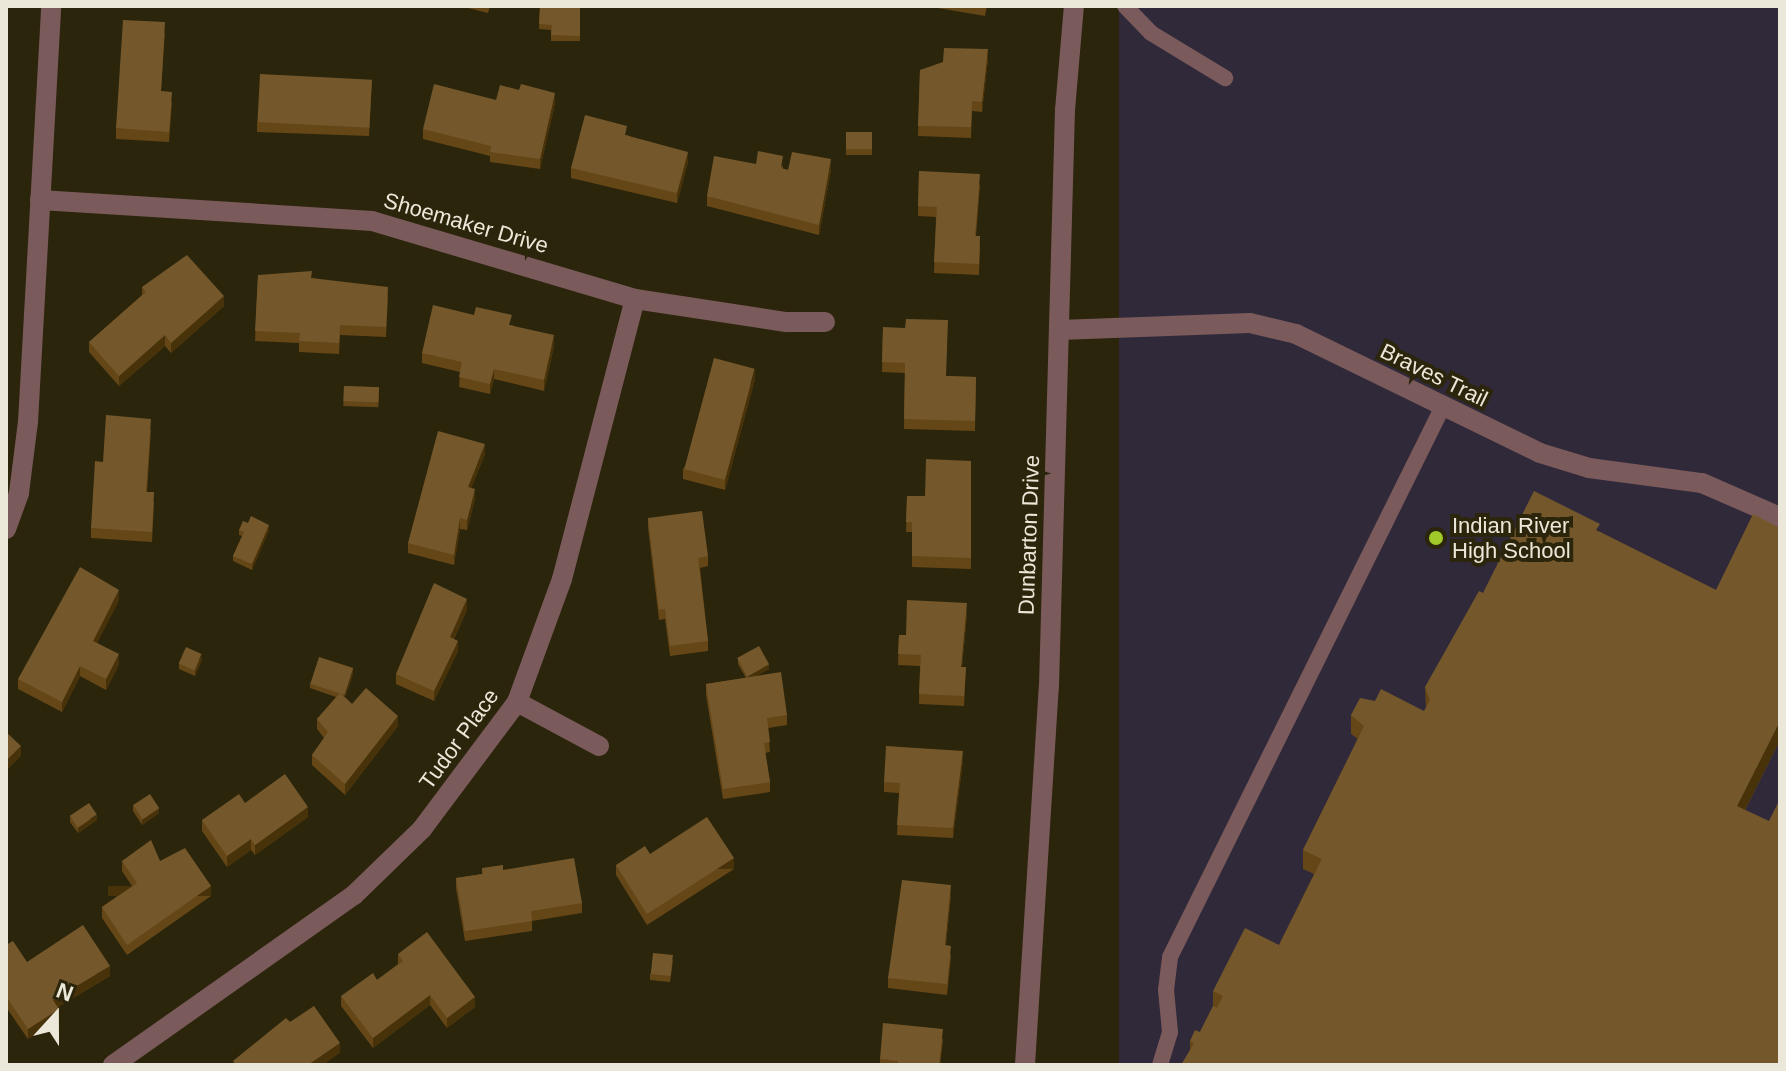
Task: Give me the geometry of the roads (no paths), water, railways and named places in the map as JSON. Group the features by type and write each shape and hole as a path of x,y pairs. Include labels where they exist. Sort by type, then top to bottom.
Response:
{"street":[{"path":"6,529 19,493 28,422 51,6"},
{"name":"Dunbarton Drive","path":"1025,1065 1049,686 1065,110 1074,6"},
{"name":"Shoemaker Drive","path":"40,200 372,221 635,299 786,322 825,322"},
{"name":"Tudor Place","path":"113,1065 354,895 422,829 517,702 562,579 635,299"},
{"name":"Braves Trail","path":"1059,330 1250,323 1296,334 1540,453 1589,468 1702,483 1780,517"},
{"path":"517,702 599,746"}],"lane":[{"path":"1125,6 1151,33 1225,78"},
{"path":"1160,1065 1170,1032 1166,990 1170,957 1443,406"}],"place":[{"name":"Indian River High School","path":"1436,538"}]}
